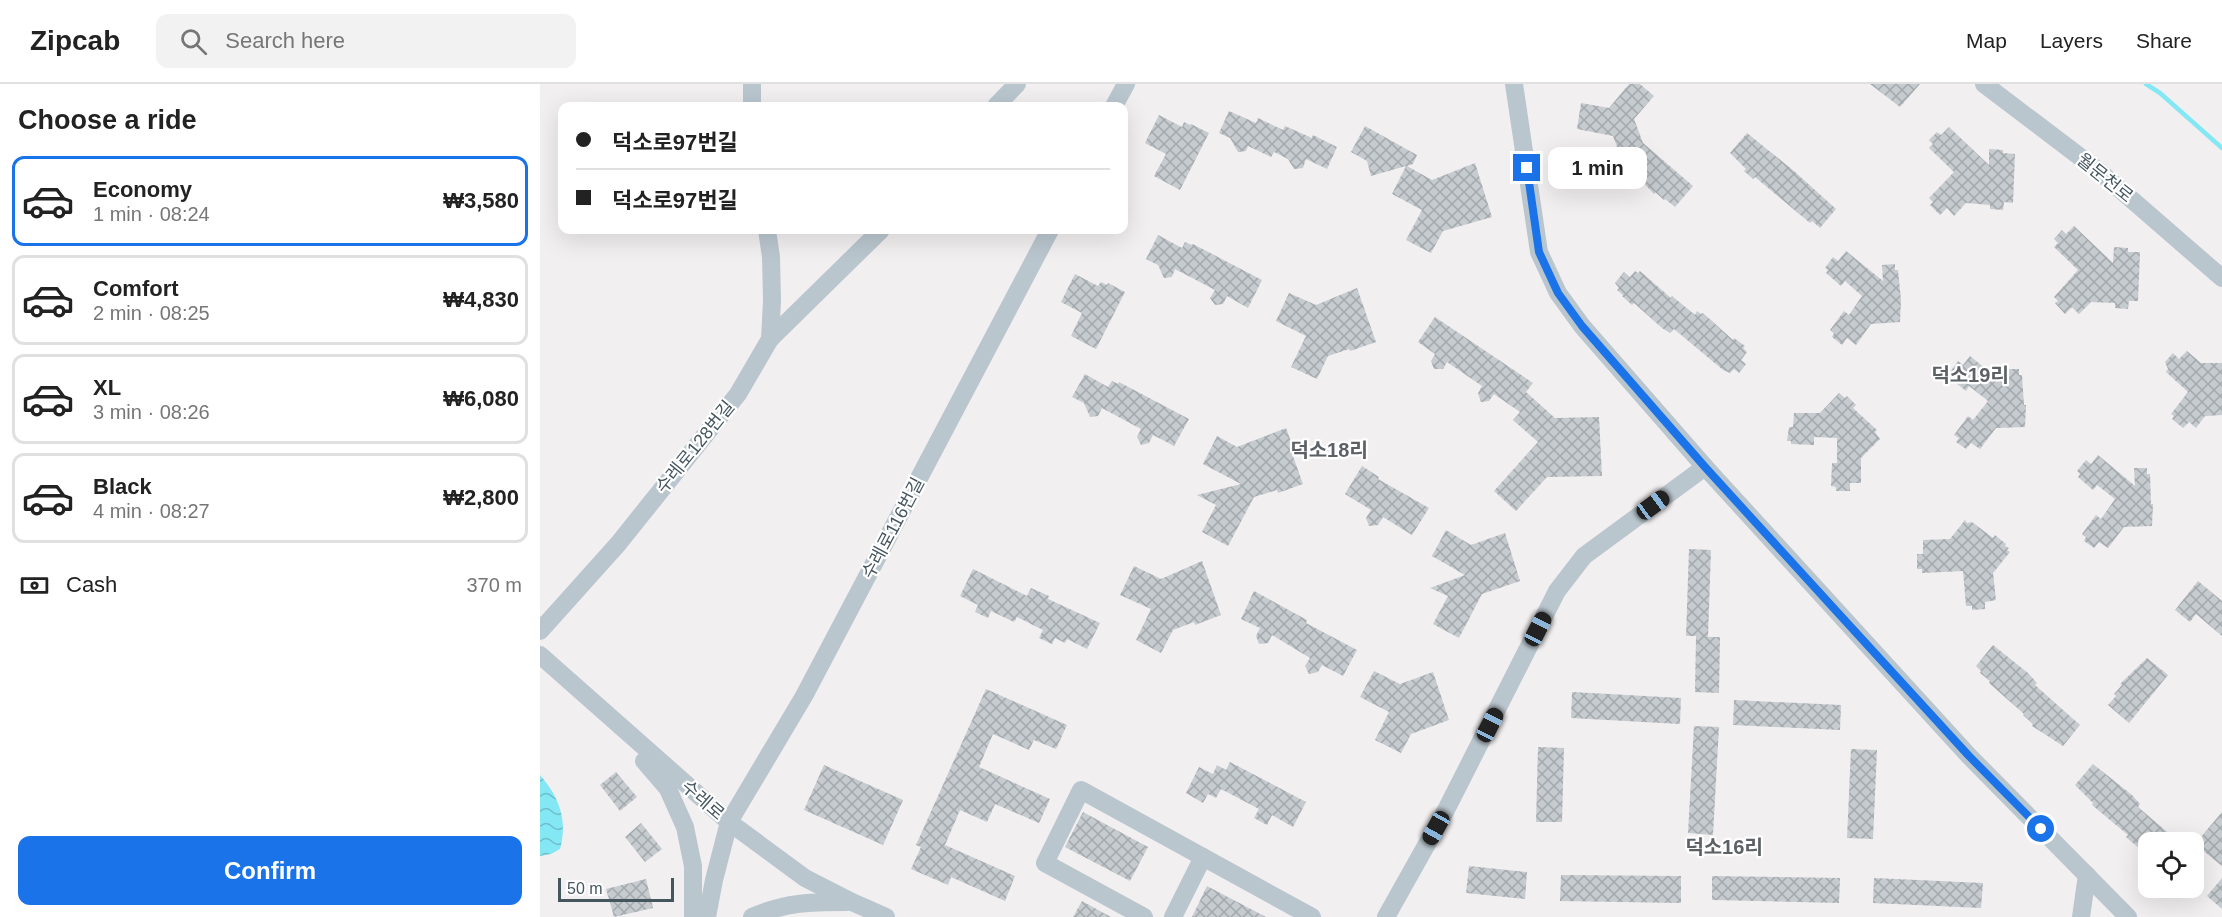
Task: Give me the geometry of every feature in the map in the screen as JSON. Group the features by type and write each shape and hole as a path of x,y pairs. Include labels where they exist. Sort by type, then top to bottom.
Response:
{"street":[{"path":"752,84 752,102"},
{"path":"1000,102 1017,84"},
{"path":"1116,102 1126,84"},
{"path":"1514,84 1539,252 1558,293 1582,326 1705,467 1969,756 2128,917"},
{"name":"월문천로","path":"1984,84 2100,172 2222,278"},
{"name":"수레로128번길","path":"540,631 618,544 738,394 770,339 772,300 771,257 768,234"},
{"path":"770,339 877,234"},
{"name":"수레로116번길","path":"707,917 729,822 804,696 1048,234"},
{"path":"1386,917 1446,810 1557,591 1584,556 1705,467"},
{"name":"수레로","path":"540,655 729,822 805,878 886,917"},
{"path":"632,738 644,760 668,789 685,827 693,866 693,917"},
{"path":"1144,917 1045,863 1081,790 1312,917"},
{"path":"1173,917 1203,857"},
{"path":"2081,917 2087,875"},
{"path":"752,917 768,910 802,902 852,902"}],"water":[{"path":"540,775 557,800 563,828 560,849 540,856"}],"building":[{"path":"1629,84 1640,84 1654,96 1634,119 1643,143 1693,186 1675,207 1655,192 1654,194 1622,160 1613,136 1577,129 1581,103 1609,108"},
{"path":"1870,84 1920,84 1900,107"},
{"path":"1229,111 1256,123 1258,118 1283,130 1285,126 1312,138 1313,135 1337,147 1327,169 1306,159 1303,168 1294,169 1288,159 1274,152 1271,157 1248,146 1246,151 1238,152 1230,138 1219,133"},
{"path":"1159,115 1182,127 1184,122 1209,133 1180,190 1154,176 1166,154 1145,143"},
{"path":"1365,126 1417,155 1413,164 1407,166 1432,180 1475,163 1492,217 1443,231 1431,253 1406,240 1422,210 1392,194 1406,166 1371,176 1367,161 1351,152"},
{"path":"1949,127 1989,165 1989,149 2015,154 2013,203 2004,202 2003,210 1990,209 1990,205 1966,203 1954,216 1947,208 1940,215 1930,205 1933,202 1929,198 1954,172 1929,148 1933,144 1929,140 1937,132 1941,135"},
{"path":"1747,133 1836,209 1820,228 1812,221 1810,223 1755,177 1753,179 1730,153"},
{"path":"2074,226 2113,263 2114,247 2128,248 2128,252 2140,252 2138,301 2129,301 2128,309 2115,308 2115,303 2091,302 2079,314 2072,307 2065,314 2055,303 2058,301 2054,297 2078,270 2054,247 2058,243 2054,239 2062,230 2066,234"},
{"path":"1158,235 1182,248 1185,242 1193,244 1262,280 1248,308 1227,296 1223,304 1215,305 1210,298 1215,290 1175,269 1172,277 1164,278 1158,265 1146,259"},
{"path":"1846,251 1883,281 1882,265 1895,264 1895,270 1898,270 1901,300 1900,322 1871,324 1856,345 1847,338 1842,345 1832,337 1834,333 1830,330 1844,311 1849,315 1862,296 1845,281 1841,286 1826,273 1828,270 1825,268 1833,257 1838,261"},
{"path":"1635,271 1638,273 1640,271 1695,315 1697,311 1703,313 1733,340 1734,338 1745,346 1743,348 1747,352 1741,360 1746,364 1739,373 1734,369 1730,373 1723,370 1674,329 1670,333 1662,328 1634,303 1632,305 1622,296 1615,283 1624,272 1630,277"},
{"path":"1075,274 1098,286 1101,282 1107,285 1108,283 1125,292 1096,349 1071,336 1082,313 1061,302"},
{"path":"1357,288 1376,342 1328,356 1317,379 1291,367 1306,336 1276,321 1289,293 1316,305"},
{"path":"1435,317 1533,383 1526,392 1555,418 1599,417 1602,476 1547,477 1516,511 1494,491 1538,442 1513,420 1520,412 1494,394 1489,401 1481,402 1478,393 1482,386 1447,362 1443,369 1434,369 1431,361 1435,354 1418,342"},
{"path":"2187,351 2201,363 2222,363 2222,415 2205,416 2196,428 2189,422 2183,428 2172,419 2174,416 2171,414 2188,392 2166,372 2168,369 2165,362 2173,353 2179,359"},
{"path":"1970,356 2008,387 2006,369 2019,369 2019,375 2022,375 2024,405 2026,405 2025,427 1996,428 1980,449 1971,443 1966,449 1956,442 1959,438 1954,435 1968,416 1973,420 1988,401 1969,386 1966,391 1950,378 1953,375 1950,372 1958,361 1963,365"},
{"path":"1085,374 1108,387 1112,381 1118,384 1119,382 1189,419 1174,446 1153,435 1149,443 1141,445 1137,437 1141,429 1102,408 1098,416 1090,417 1084,403 1072,397"},
{"path":"1839,393 1845,398 1847,396 1856,405 1853,408 1877,430 1875,432 1880,439 1861,458 1861,483 1850,483 1850,491 1836,491 1836,487 1831,486 1832,463 1837,463 1837,438 1814,437 1814,445 1791,444 1791,441 1787,441 1789,427 1793,427 1794,413 1820,413"},
{"path":"1286,428 1293,447 1290,448 1303,484 1278,493 1277,490 1254,497 1228,546 1202,532 1216,505 1197,495 1241,484 1203,464 1217,436 1237,447"},
{"path":"2098,455 2135,486 2134,468 2147,468 2147,474 2150,474 2151,504 2153,504 2152,526 2124,527 2108,548 2099,542 2094,548 2084,541 2086,537 2082,534 2096,515 2101,519 2115,499 2097,485 2093,490 2078,477 2080,474 2077,471 2086,460 2091,464"},
{"path":"1362,466 1379,477 1378,479 1429,508 1412,535 1383,517 1378,525 1369,526 1366,518 1371,510 1345,494"},
{"path":"1965,520 1967,523 1972,522 1993,538 1995,535 2006,544 2010,552 1993,573 1996,600 1985,602 1985,609 1972,610 1972,606 1966,606 1963,571 1922,573 1922,569 1917,569 1917,554 1923,554 1923,540 1950,539"},
{"path":"1446,530 1471,545 1505,533 1520,581 1482,594 1459,638 1433,624 1448,596 1430,588 1465,575 1432,556"},
{"path":"1689,549 1711,550 1708,637 1720,637 1719,693 1695,692 1696,636 1686,636"},
{"path":"1202,561 1221,615 1173,630 1161,653 1136,640 1151,609 1120,595 1134,566 1161,579"},
{"path":"973,569 1027,596 1031,588 1049,596 1048,599 1100,623 1087,649 1067,639 1065,643 1055,638 1052,644 1039,638 1043,630 1017,617 1014,622 991,611 988,618 975,612 978,605 960,596"},
{"path":"2198,581 2222,601 2222,636 2196,614 2190,622 2175,610"},
{"path":"1254,591 1307,620 1306,623 1357,650 1343,676 1322,665 1318,672 1309,674 1305,666 1310,658 1272,635 1268,643 1259,644 1256,636 1260,628 1241,619"},
{"path":"1993,645 2028,673 2037,683 2035,685 2080,725 2063,746 2032,726 2033,724 2024,714 1980,673 1981,671 1976,666"},
{"path":"2147,658 2168,675 2129,723 2108,705 2116,696 2114,694 2122,685 2120,684"},
{"path":"1374,671 1400,684 1433,672 1449,720 1411,734 1401,753 1375,740 1389,712 1360,697"},
{"path":"986,689 1067,725 1056,749 1034,740 1029,750 993,734 979,767 1050,799 1039,823 995,804 987,822 960,810 945,845 1015,876 1005,901 951,877 948,885 911,869 921,847 916,845"},
{"path":"1572,692 1681,698 1680,724 1571,718"},
{"path":"1734,700 1841,705 1840,730 1733,725"},
{"path":"1694,726 1719,727 1713,835 1688,833"},
{"path":"1538,747 1564,748 1562,822 1536,822"},
{"path":"1851,749 1877,750 1873,839 1847,838"},
{"path":"1230,762 1306,802 1293,827 1272,815 1267,825 1254,818 1259,809 1221,789 1216,798 1208,794 1203,803 1186,793 1199,767 1213,774 1217,765 1226,770"},
{"path":"2093,764 2132,795 2140,804 2138,807 2167,832 2138,832 2138,847 2126,837 2128,835 2092,805 2093,803 2075,785"},
{"path":"824,765 903,800 883,845 804,810"},
{"path":"616,772 637,797 620,811 600,785"},
{"path":"1083,812 1148,847 1130,881 1065,847"},
{"path":"2222,812 2222,866 2204,851 2204,833"},
{"path":"641,823 662,849 645,862 625,837"},
{"path":"1469,866 1527,872 1525,899 1466,893"},
{"path":"1561,875 1681,876 1681,903 1560,901"},
{"path":"1712,876 1840,878 1839,903 1712,900"},
{"path":"1874,878 1983,883 1981,908 1873,903"},
{"path":"2222,878 2222,909 2207,896"},
{"path":"646,879 653,908 614,917 606,889"},
{"path":"1207,886 1266,917 1192,917"},
{"path":"1082,901 1111,917 1073,917"}],"waterway":[{"path":"2146,84 2160,93 2222,148"}],"district":[{"name":"덕소19리","path":"1970,375"},
{"name":"덕소18리","path":"1329,450"},
{"name":"덕소16리","path":"1724,847"}],"route":[{"path":"1527,168 1539,252 1558,293 1582,326 1705,467 1839,614 1969,756 2041,829"}]}
